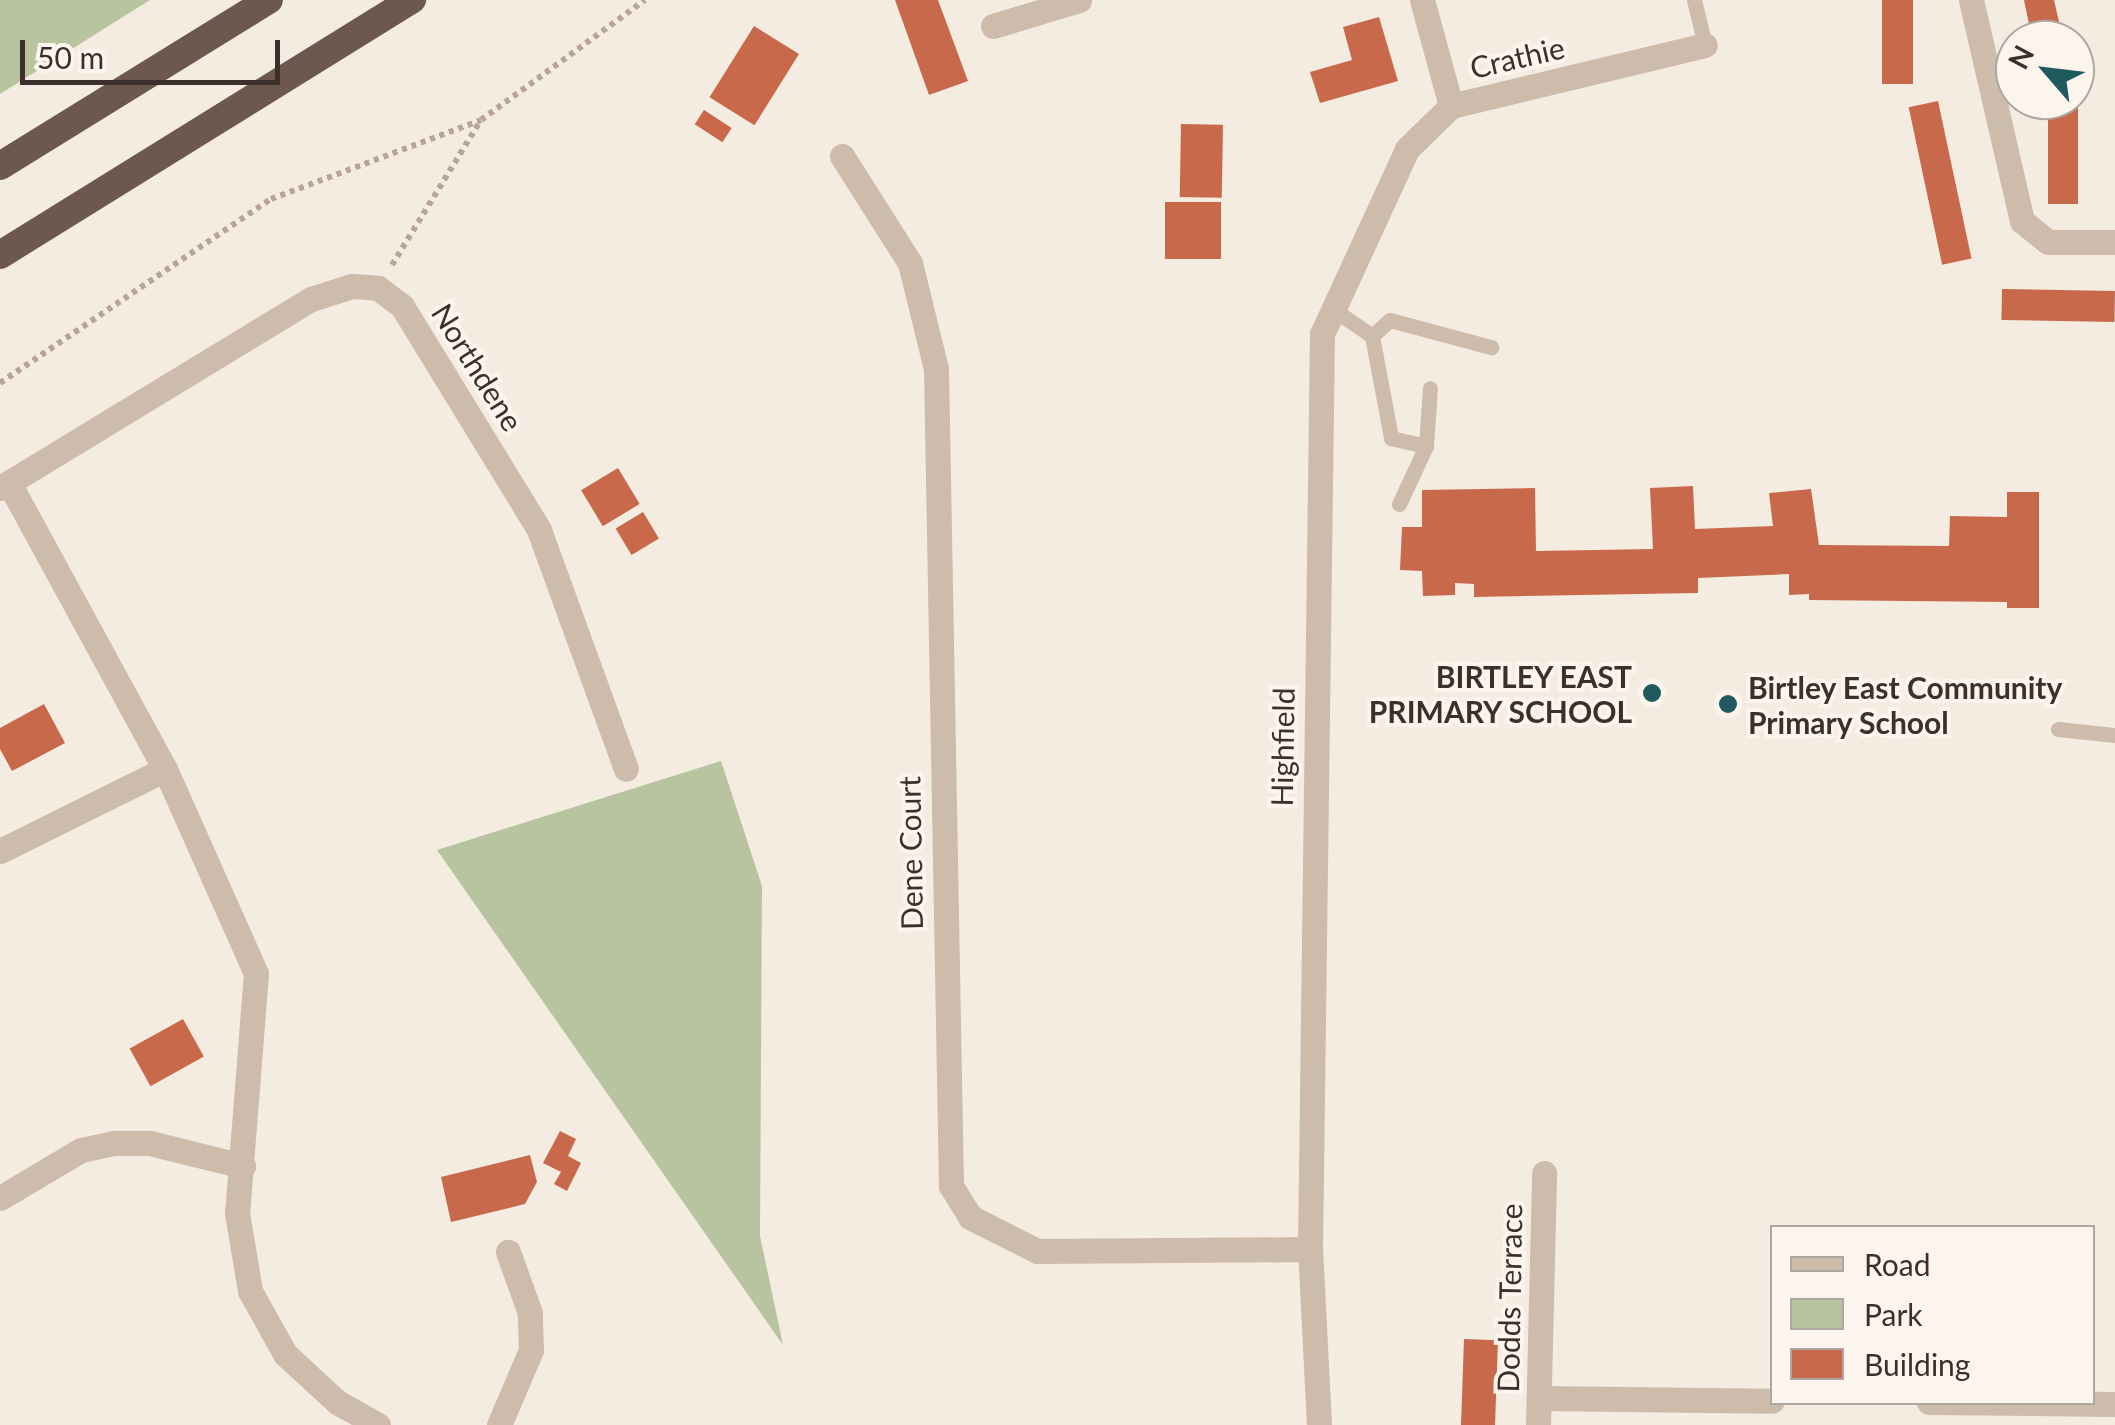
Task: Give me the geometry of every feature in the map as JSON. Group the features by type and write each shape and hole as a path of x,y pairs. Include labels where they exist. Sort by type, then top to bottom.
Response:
{"highway":[{"path":"0,166 269,0"},
{"path":"0,254 412,0"}],"street":[{"path":"993,26 1078,0"},
{"name":"Crathie","path":"1422,0 1451,106 1705,46"},
{"path":"1971,0 2022,221 2048,242 2115,242"},
{"name":"Highfield","path":"1319,1425 1310,1249 1322,334 1407,148 1451,106"},
{"name":"Dene Court","path":"842,156 910,263 936,368 951,1186 970,1217 1037,1251 1310,1249"},
{"path":"378,288 352,286 311,299 4,486 165,769 256,972 238,1213 250,1291 285,1354 337,1402 378,1425"},
{"name":"Northdene","path":"378,288 402,306 539,530 626,769"},
{"path":"0,851 165,769"},
{"path":"0,1198 81,1150 112,1143 150,1143 244,1166"},
{"name":"Dodds Terrace","path":"1538,1425 1544,1173"},
{"path":"500,1425 531,1350 530,1313 508,1252"},
{"path":"1538,1398 1770,1401"}],"lane":[{"path":"1694,0 1705,46"},
{"path":"1333,309 1372,336 1391,438 1426,446"},
{"path":"1372,336 1390,320 1491,347"},
{"path":"1399,504 1426,446 1430,388"},
{"path":"2058,729 2115,735"}],"path":[{"path":"0,383 271,199 481,120 645,0"},
{"path":"378,288 481,120"}],"green space":[{"path":"0,0 150,0 0,94"},
{"path":"721,761 762,886 760,1236 783,1345 437,850"}],"building":[{"path":"895,0 938,0 968,81 929,95"},
{"path":"1882,0 1913,0 1913,84 1882,84"},
{"path":"2024,0 2054,0 2059,20 2028,20"},
{"path":"1379,17 1398,81 1320,103 1310,72 1352,60 1343,27"},
{"path":"754,26 799,54 754,125 709,97"},
{"path":"1938,101 1971,258 1942,265 1909,107"},
{"path":"704,110 732,128 722,142 695,124"},
{"path":"2048,120 2078,120 2078,204 2048,204"},
{"path":"1181,124 1223,125 1222,198 1180,197"},
{"path":"1165,202 1221,202 1221,259 1165,259"},
{"path":"2002,289 2115,291 2114,322 2001,320"},
{"path":"618,468 640,504 603,526 581,490"},
{"path":"1693,486 1695,529 1773,526 1769,493 1811,489 1819,545 1949,546 1950,516 2007,517 2007,492 2039,492 2039,608 2007,608 2007,602 1809,600 1809,594 1789,595 1789,574 1698,578 1698,593 1474,597 1474,584 1455,583 1455,595 1423,596 1422,571 1400,570 1402,527 1422,527 1422,490 1535,488 1536,551 1653,549 1650,488"},
{"path":"643,512 659,539 632,555 616,528"},
{"path":"44,704 65,743 12,771 0,749 0,728"},
{"path":"183,1019 204,1057 150,1086 130,1049"},
{"path":"560,1131 576,1139 568,1156 581,1163 567,1191 554,1184 561,1172 543,1163"},
{"path":"530,1155 537,1182 525,1204 451,1222 441,1177"},
{"path":"1464,1339 1498,1340 1495,1425 1461,1425"}],"place":[{"name":"BIRTLEY EAST PRIMARY SCHOOL","path":"1652,693"},
{"name":"Birtley East Community Primary School","path":"1728,704"}]}
